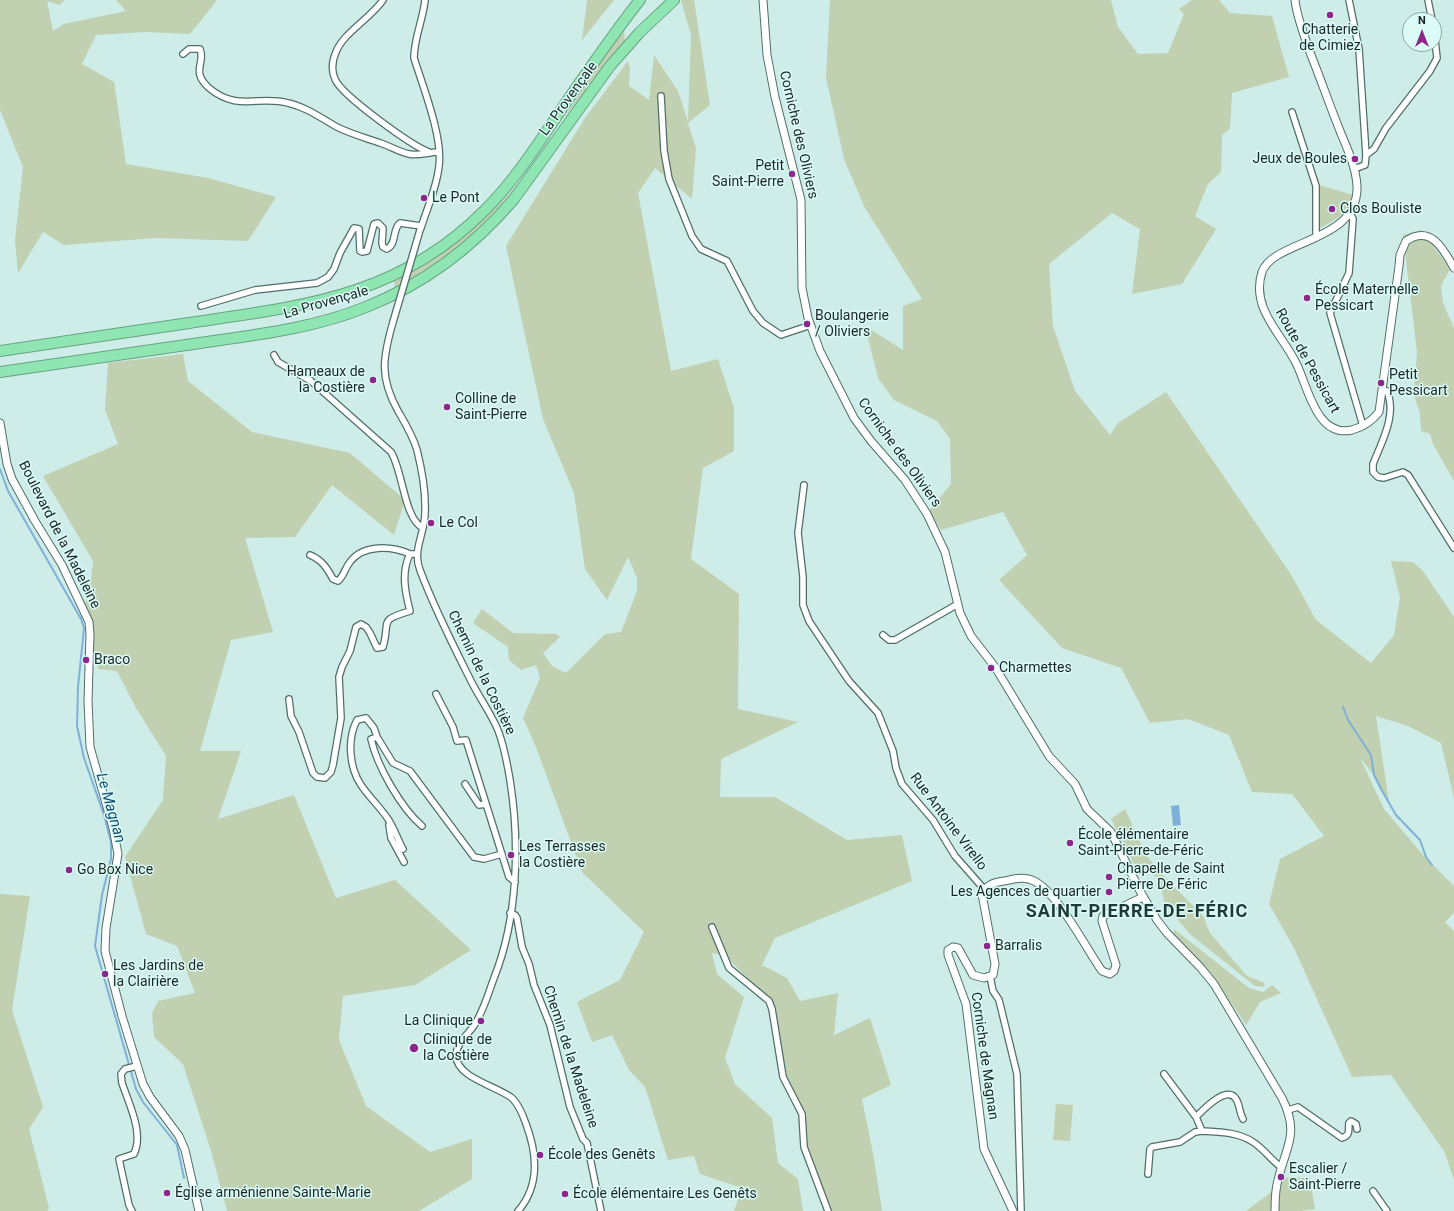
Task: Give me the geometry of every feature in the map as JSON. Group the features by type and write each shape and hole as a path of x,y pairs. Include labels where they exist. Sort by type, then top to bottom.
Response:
{"highway":[{"name":"La Provençale","path":"0,372 259,334 312,324 366,307 416,282 456,256 496,219 514,199 590,92 622,52 640,32 674,0"},
{"name":"La Provençale","path":"0,351 256,313 321,300 364,288 398,274 420,261 463,231 485,211 515,176 601,50 639,1"}],"street":[{"path":"383,0 336,51 332,66 335,80 346,93 387,125 421,150 429,152"},
{"path":"201,306 255,290 317,283 323,280 328,277 334,269 340,253 354,228 359,229 358,244 360,251 362,252 367,251 369,247 374,224 378,223 383,228 382,243 383,247 387,249 392,244 397,225 400,223 421,228 438,171 439,152 436,134 414,58 414,46 424,14 425,0"},
{"name":"Corniche des Oliviers","path":"762,0 767,55 775,97 801,200 803,217 801,280 811,325 820,351 854,418 871,441 905,480 928,514 944,552 965,626 971,636 995,668 1049,756 1075,784 1087,810 1113,835 1143,897 1166,933 1200,967 1214,984 1288,1110"},
{"path":"1294,0 1301,27 1354,169 1356,196 1350,213 1353,219 1349,273 1330,313 1363,426"},
{"path":"1349,0 1359,49 1366,155 1366,165 1354,169"},
{"path":"1428,0 1430,12"},
{"path":"183,54 189,49 200,49 202,54 198,66 201,80 210,88 228,99 241,102 276,101 289,103 304,109 346,131 409,154 439,152"},
{"path":"1366,155 1374,149 1386,128 1430,71 1436,58 1436,52"},
{"path":"661,96 664,151 669,180 692,236 701,249 727,261 753,311 763,323 775,332 781,335 811,325"},
{"path":"1292,112 1316,186 1316,237"},
{"name":"Route de Pessicart","path":"1350,213 1334,227 1274,258 1265,266 1260,285 1261,302 1272,328 1296,364 1318,414 1334,429 1340,431 1363,426 1379,412 1400,255 1406,241 1419,235 1431,238 1443,249 1454,268"},
{"name":"Chemin de la Costière","path":"421,228 384,353 384,374 389,392 410,432 416,448 425,501 423,528 417,554 419,570 454,648 501,737 511,788 515,882 504,949 494,980 478,1019 461,1042 456,1055 457,1062 469,1075 511,1097 518,1106 524,1118 534,1148 535,1171 528,1195 518,1211"},
{"path":"274,355 278,362 311,382 391,452 397,461 411,516 417,526 423,528"},
{"path":"1383,390 1387,391 1388,394 1391,416 1373,464 1373,472 1378,478 1384,478 1403,472 1408,475 1454,548"},
{"name":"Boulevard de la Madeleine","path":"0,423 7,464 12,479 35,521 62,565 89,622 88,701 90,747 118,854 106,928 105,951 135,1067 146,1092 179,1136 185,1150 199,1211"},
{"name":"Rue Antoine Virello","path":"804,485 798,533 803,578 803,605 809,620 849,681 878,713 894,751 896,768 902,784 933,820 955,856 984,889"},
{"path":"310,555 326,566 333,579 338,581 350,562 358,554 386,548 397,549 410,554 417,554"},
{"path":"289,699 291,716 299,732 313,773 320,778 328,776 334,765 341,718 339,677 350,651 356,627 361,624 366,626 377,648 383,647 387,620 391,617 410,611 405,580 407,560 410,554"},
{"path":"883,635 889,640 896,640 958,604"},
{"path":"436,694 453,727 457,741 466,740 510,879 515,882"},
{"path":"403,849 389,820 360,784 352,761 352,730 357,720 366,718 374,728 377,737 393,763 410,772 474,857 484,859 502,854"},
{"path":"377,737 371,739 373,747 389,780 414,819 422,826"},
{"path":"465,784 479,805 486,804"},
{"path":"389,820 391,838 404,862"},
{"path":"984,889 998,882 1018,878 1026,878 1040,885 1068,918 1102,971 1108,974 1114,971 1116,965 1102,921 1103,916 1143,897"},
{"name":"Corniche de Magnan","path":"984,889 982,901 996,967 995,971 990,976 980,978 973,975 958,948 953,947 948,950 948,955 966,1004 984,1149 1013,1211"},
{"name":"Chemin de la Madeleine","path":"510,913 516,915 522,947 530,964 534,985 546,1013 559,1055 570,1107 583,1139 587,1143 601,1211"},
{"path":"712,928 729,968 769,1001 772,1009 783,1077 802,1114 804,1147 828,1211"},
{"path":"990,976 993,991 1000,1000 1017,1074 1021,1211"},
{"path":"132,1211 129,1205 119,1159 134,1154 137,1148 138,1134 122,1083 121,1074 125,1069 135,1067"},
{"path":"1164,1074 1196,1117 1202,1131"},
{"path":"1196,1117 1212,1101 1228,1095 1234,1096 1237,1100 1239,1112 1243,1119"},
{"path":"1275,1211 1277,1184 1291,1136 1288,1110 1298,1107 1342,1138 1350,1132 1349,1123 1351,1121 1356,1124 1357,1129"},
{"path":"1148,1174 1150,1149 1152,1147 1180,1142 1195,1132 1202,1131 1234,1134 1253,1142 1281,1167"},
{"path":"1373,1191 1387,1211"},
{"path":"126,1211 129,1205"}],"green space":[{"path":"0,0 65,0 59,5 47,1 53,31 64,24 126,11 116,0 217,0 190,34 145,32 96,35 82,64 114,82 126,164 208,178 276,197 248,241 156,238 64,245 43,232 18,273 15,240 23,167 0,110"},
{"path":"587,0 614,0 582,40"},
{"path":"681,0 694,0 710,105 688,123 696,148 692,199 655,168 638,193 671,371 718,359 734,408 734,451 703,468 691,559 739,594 738,709 798,722 721,759 720,797 775,797 847,840 902,835 912,881 775,938 762,965 787,978 800,1001 838,993 834,1035 870,1018 891,1085 862,1099 873,1153 882,1211 828,1211 808,1161 802,1114 783,1077 769,1001 725,955 712,953 717,974 744,997 725,1058 735,1084 772,1118 778,1163 798,1179 803,1211 734,1211 742,1188 700,1174 694,1156 668,1160 645,1087 629,1070 612,1035 592,1042 577,1002 620,980 644,932 582,872 536,747 523,718 540,678 536,665 521,670 509,660 508,647 473,623 482,609 513,633 556,634 560,637 543,653 552,666 566,673 605,634 621,632 637,591 637,578 628,557 607,600 585,569 574,493 543,419 506,246 585,118 628,61 630,68 629,86 649,100 654,55 678,91 688,122 691,35"},
{"path":"830,0 1111,0 1118,27 1138,54 1168,53 1184,14 1179,9 1192,0 1219,0 1230,13 1272,16 1289,77 1232,93 1230,129 1222,135 1221,172 1208,184 1195,216 1216,229 1182,284 1132,294 1140,229 1112,213 1049,264 1053,326 1075,391 1110,435 1118,423 1166,392 1292,576 1316,620 1371,663 1394,635 1400,597 1391,561 1413,562 1423,571 1454,617 1454,798 1441,743 1408,726 1376,716 1389,802 1374,775 1360,758 1384,809 1424,856 1454,886 1454,913 1445,922 1454,931 1454,1180 1444,1151 1391,1075 1352,1077 1294,948 1269,904 1280,859 1324,836 1292,794 1252,792 1229,735 1188,719 1150,723 1121,668 1062,648 999,580 1027,555 1003,512 941,530 929,511 951,484 950,439 937,421 894,400 878,378 865,326 903,350 903,306 922,299 865,208 844,159 826,78"},
{"path":"624,28 625,41 563,119"},
{"path":"518,183 477,229 462,242 431,266 395,288 394,280 450,247 486,216"},
{"name":"Clos Bouliste","path":"1319,185 1353,195 1348,207 1341,215 1320,228 1316,227"},
{"path":"1421,230 1450,269 1441,286 1443,303 1454,328 1454,481 1433,444 1430,434 1421,431 1420,413 1414,395 1417,352 1403,235"},
{"path":"183,354 188,381 252,432 350,453 405,500 394,535 332,485 295,537 245,538 273,632 231,640 200,751 241,751 218,819 294,795 336,898 395,880 471,950 415,985 343,996 339,1040 366,1106 430,1152 472,1139 472,1179 419,1211 227,1211 211,1151 183,1064 154,1037 152,1013 158,1001 195,993 177,946 146,934 125,857 163,800 166,756 136,708 117,671 98,669 85,603 90,588 93,561 43,476 118,444 105,410 108,363"},
{"path":"1125,809 1146,855 1163,875 1203,916 1210,933 1247,976 1265,983 1264,987 1255,986 1191,935 1165,905 1159,880 1150,872 1138,872 1111,819"},
{"path":"0,894 30,896 12,1010 43,1107 29,1129 49,1208 47,1211 0,1211"},
{"path":"1174,929 1249,988 1263,992 1272,985 1281,993 1260,1002 1246,1025 1211,973 1174,935"},
{"path":"1056,1104 1073,1105 1070,1141 1053,1140"},
{"path":"1281,1177 1310,1178 1315,1209 1301,1211 1246,1211 1278,1187"}],"water":[{"path":"1179,805 1181,825 1173,826 1171,806"}],"waterway":[{"name":"Le Magnan","path":"0,469 8,491 81,619 84,628 78,687 77,726 84,758 104,815 111,842 111,859 102,895 95,946 136,1089 143,1102 177,1145 184,1178"},
{"path":"1343,707 1348,720 1371,755 1374,775 1381,789 1396,815 1420,840 1426,857 1432,865"}],"place":[{"name":"Chatterie de Cimiez","path":"1330,15"},
{"name":"Jeux de Boules","path":"1355,159"},
{"name":"Petit Saint-Pierre","path":"792,174"},
{"name":"Le Pont","path":"424,198"},
{"name":"Clos Bouliste","path":"1332,209"},
{"name":"École Maternelle Pessicart","path":"1307,298"},
{"name":"Boulangerie / Oliviers","path":"807,324"},
{"name":"Hameaux de la Costière","path":"373,380"},
{"name":"Petit Pessicart","path":"1381,383"},
{"name":"Colline de Saint-Pierre","path":"447,407"},
{"name":"Le Col","path":"431,523"},
{"name":"Braco","path":"86,660"},
{"name":"Charmettes","path":"991,668"},
{"name":"École élémentaire Saint-Pierre-de-Féric","path":"1070,843"},
{"name":"Les Terrasses la Costière","path":"511,855"},
{"name":"Go Box Nice","path":"69,870"},
{"name":"Chapelle de Saint Pierre De Féric","path":"1109,877"},
{"name":"Les Agences de quartier","path":"1109,892"},
{"name":"Barralis","path":"987,946"},
{"name":"Les Jardins de la Clairière","path":"105,974"},
{"name":"La Clinique","path":"481,1021"},
{"name":"Clinique de la Costière","path":"414,1048"},
{"name":"École des Genêts","path":"540,1155"},
{"name":"Escalier / Saint-Pierre","path":"1281,1177"},
{"name":"Église arménienne Sainte-Marie","path":"167,1193"},
{"name":"École élémentaire Les Genêts","path":"565,1194"}],"district":[{"name":"SAINT-PIERRE-DE-FÉRIC","path":"1137,912"}]}
